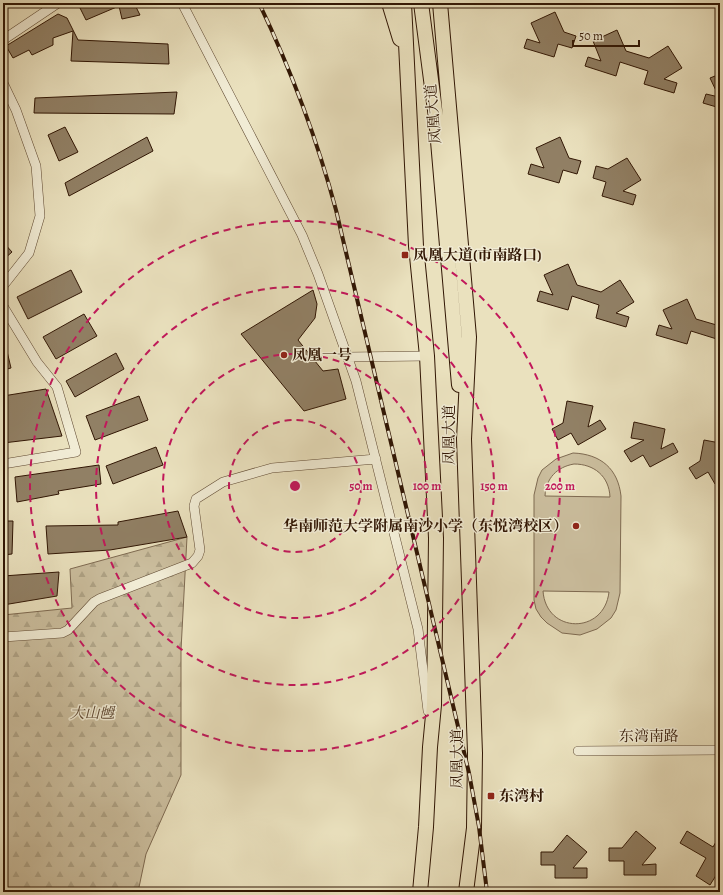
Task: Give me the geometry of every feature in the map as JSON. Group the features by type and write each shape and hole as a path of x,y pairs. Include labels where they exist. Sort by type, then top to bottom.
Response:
{"main road":[{"path":"389,3 406,60"},
{"name":"凤凰大道","path":"404,3 416,246 426,356 436,538 434,705 420,892"},
{"path":"420,3 436,118"},
{"path":"431,3 436,118 464,439"},
{"name":"凤凰大道","path":"440,3 469,337 464,439 475,753 474,828 466,892"}],"street":[{"path":"3,40 58,3"},
{"name":"凤凰大道","path":"182,3 302,235 318,274 356,381 418,629 430,720 430,747"},
{"path":"3,83 16,110 36,166 40,216 28,253 3,286"},
{"path":"3,306 37,362 57,387 76,452 3,464"},
{"path":"347,357 426,356"},
{"path":"3,637 62,633 68,630 98,599 192,563 198,556 200,550 194,506 196,499 223,482 272,468 376,459"},
{"name":"东湾南路","path":"578,751 720,750"}],"green space":[{"path":"573,453 592,456 600,460 612,471 619,486 621,496 620,593 616,610 611,618 597,629 580,635 562,633 547,623 536,609 534,600 534,495 538,478 542,470 556,459","holes":["574,464 588,466 599,473 607,483 610,497 545,496 550,479 554,474 562,468","543,591 609,592 605,606 597,616 587,622 575,624 564,622 554,615 546,605"]},
{"name":"大山乸","path":"187,537 181,650 181,775 146,854 138,892 3,892 3,615 72,608 70,569"}],"building":[{"path":"85,3 134,3 140,15 122,19 119,6 86,20 79,6"},
{"path":"555,12 564,32 576,36 572,48 558,44 554,57 524,48 527,39 540,43 531,23"},
{"path":"58,14 67,18 78,40 168,44 169,64 71,61 73,31 53,38 53,45 32,55 29,50 13,58 6,46"},
{"path":"617,30 626,51 649,58 668,46 682,68 664,79 677,83 674,93 644,84 648,71 620,62 616,76 585,66 588,57 601,61 593,41"},
{"path":"720,74 720,108 703,103 706,94 719,97 710,78"},
{"path":"177,92 174,114 34,113 35,98"},
{"path":"65,127 78,152 59,161 48,135"},
{"path":"147,137 153,151 69,196 65,183"},
{"path":"560,137 569,158 581,161 577,174 563,170 559,183 528,174 531,164 544,168 536,148"},
{"path":"627,158 641,180 623,191 636,195 633,205 602,196 606,182 593,178 596,166 608,169"},
{"path":"3,242 12,252 3,260"},
{"path":"568,264 577,285 601,292 620,280 634,302 616,313 629,317 626,327 596,318 599,305 572,296 568,310 537,301 540,291 553,295 544,275"},
{"path":"71,270 82,292 28,319 17,297"},
{"name":"凤凰一号","path":"313,290 317,304 315,318 298,340 323,371 338,369 346,399 304,411 241,334"},
{"path":"687,299 696,319 720,326 720,340 691,331 687,344 656,335 659,325 672,329 663,310"},
{"path":"84,314 97,336 56,359 43,337"},
{"path":"3,347 6,347 11,368 3,370"},
{"path":"116,353 124,369 75,397 66,381"},
{"path":"46,389 62,436 3,443 3,396"},
{"path":"139,396 148,420 95,440 86,416"},
{"path":"567,401 593,406 588,427 600,420 606,429 578,445 571,433 558,440 552,429 563,423"},
{"path":"634,422 665,429 661,449 673,443 678,452 650,467 643,455 631,462 624,451 644,440 631,438"},
{"path":"704,440 720,443 720,481 715,484 708,472 696,479 689,468 700,461"},
{"path":"156,447 163,465 113,484 106,466"},
{"path":"99,465 101,484 58,491 59,494 17,502 15,477"},
{"path":"178,511 187,537 110,550 48,554 46,526 118,525 118,522"},
{"path":"3,521 13,521 12,554 3,555"},
{"path":"59,572 57,596 3,605 3,576"},
{"path":"636,831 656,848 642,865 656,864 656,875 624,875 624,861 609,861 609,848 622,848"},
{"path":"687,831 713,847 720,835 720,869 710,885 696,876 706,858 680,843"},
{"path":"567,835 587,852 573,868 587,868 587,878 555,878 555,865 541,865 541,852 553,852"}],"railway":[{"path":"259,3 282,54 312,131 336,210 469,773 479,827 487,892"}],"place":[{"name":"凤凰大道(市南路口)","path":"405,255"},
{"name":"凤凰一号","path":"284,355"},
{"name":"华南师范大学附属南沙小学（东悦湾校区）","path":"576,526"},
{"name":"东湾村","path":"491,796"}]}
